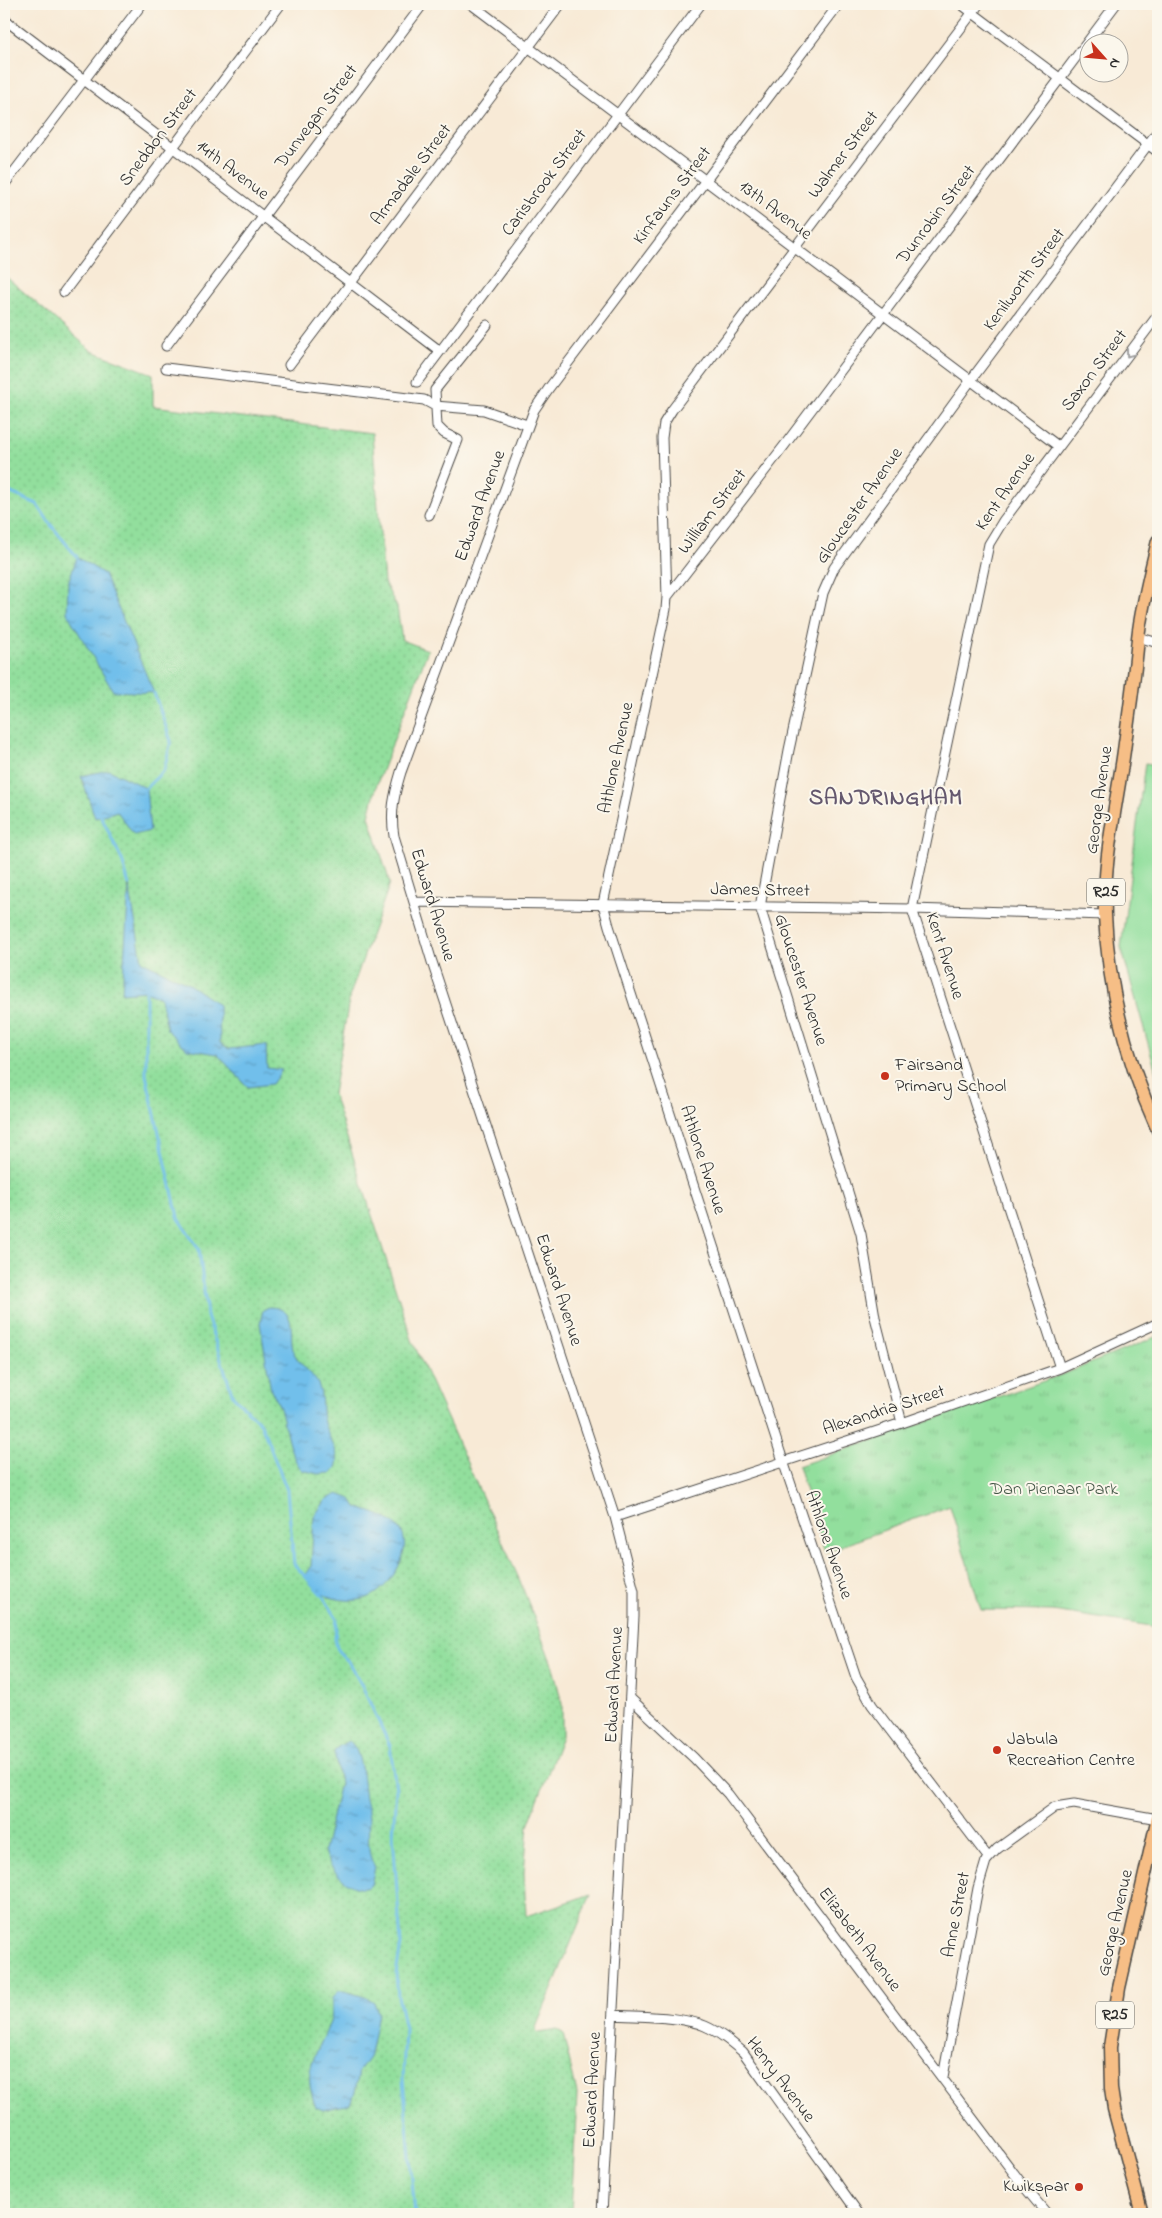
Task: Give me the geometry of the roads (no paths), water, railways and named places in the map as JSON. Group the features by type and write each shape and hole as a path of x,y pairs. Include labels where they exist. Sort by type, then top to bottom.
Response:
{"main road":[{"name":"George Avenue","path":"1158,541 1140,641 1111,837 1105,915 1113,990 1122,1031 1139,1086 1158,1130"},
{"name":"George Avenue","path":"1140,641 1158,581"},
{"name":"George Avenue","path":"1142,2214 1114,2109 1111,2089 1110,2047 1119,1988 1156,1840 1158,1818"}],"street":[{"path":"4,185 142,4"},
{"name":"Sneddon Street","path":"64,292 281,4"},
{"name":"Dunvegan Street","path":"166,346 423,4"},
{"name":"13th Avenue","path":"471,4 795,246 1058,446"},
{"name":"Armadale Street","path":"289,365 561,4"},
{"name":"Carisbrook Street","path":"417,382 701,4"},
{"name":"Kinfauns Street","path":"534,410 548,388 839,4"},
{"path":"961,4 1158,152"},
{"name":"Walmer Street","path":"664,423 978,4"},
{"name":"Dunrobin Street","path":"784,446 1116,4"},
{"name":"14th Avenue","path":"4,18 440,350"},
{"name":"Kenilworth Street","path":"919,450 1158,131"},
{"name":"Saxon Street","path":"1058,446 1158,315"},
{"path":"429,515 458,440 439,430 436,426 435,390 487,325"},
{"path":"166,368 424,400 435,406 484,410 527,425"},
{"name":"Edward Avenue","path":"534,410 401,772 392,802 391,819 394,836 414,902 615,1517 634,1591 630,1699 602,2214"},
{"name":"Athlone Avenue","path":"664,423 662,438 667,597 603,904 783,1461 860,1686 872,1705 988,1857"},
{"name":"William Street","path":"667,597 784,446"},
{"name":"Kent Avenue","path":"1058,446 1003,521 989,544 912,909 1060,1368"},
{"name":"Gloucester Avenue","path":"902,1423 875,1317 861,1234 760,907 789,750 823,593 834,568 919,450"},
{"path":"1140,641 1158,643"},
{"name":"James Street","path":"414,902 912,909 1105,915"},
{"name":"Alexandria Street","path":"615,1517 902,1423 1060,1368 1158,1324"},
{"name":"Elizabeth Avenue","path":"630,1699 694,1758 728,1794 1022,2184 1047,2214"},
{"name":"Anne Street","path":"942,2077 978,1888 982,1870 988,1857 1050,1810 1063,1804 1074,1804 1158,1818"},
{"name":"Henry Avenue","path":"613,2014 691,2022 716,2031 743,2052 858,2214"}],"water":[{"path":"77,557 104,574 154,693 113,691 67,613 68,583"},
{"path":"109,770 146,788 150,831 134,835 117,811 95,818 81,776"},
{"path":"129,885 142,961 187,983 219,1005 220,1043 229,1049 266,1045 267,1068 282,1070 272,1084 248,1087 217,1054 187,1049 167,1030 161,998 146,991 122,993"},
{"path":"269,1307 286,1313 291,1325 295,1355 315,1378 319,1387 324,1423 337,1456 337,1465 332,1473 318,1474 302,1470 288,1441 280,1410 271,1391 260,1323 263,1310"},
{"path":"338,1494 351,1499 356,1507 389,1520 398,1527 403,1535 403,1556 392,1577 377,1593 364,1599 346,1600 321,1594 304,1576 311,1566 314,1516 327,1499"},
{"path":"348,1741 353,1744 356,1750 361,1767 369,1816 369,1850 375,1867 371,1885 364,1888 357,1888 342,1879 330,1865 324,1851 340,1783 334,1752"},
{"path":"339,1991 368,1998 374,2002 378,2013 370,2055 359,2071 355,2092 350,2104 323,2110 316,2107 311,2092 310,2070 331,2018 332,1998"}],"waterway":[{"path":"4,490 37,504 77,557"},
{"path":"146,788 164,770 171,741 154,693"},
{"path":"101,816 122,860 129,885"},
{"path":"146,991 146,1075 178,1217 199,1249 207,1316 233,1396 261,1424 287,1490 294,1564 322,1595 337,1618 335,1639 338,1651 348,1661 361,1684 390,1746 396,1789 393,1835 401,1945 396,1974 398,1996 405,2029 403,2079 415,2214"}],"place":[{"name":"Fairsand Primary School","path":"885,1076"},
{"name":"Jabula Recreation Centre","path":"997,1750"},
{"name":"Kwikspar","path":"1079,2187"}],"district":[{"name":"SANDRINGHAM","path":"886,799"}],"park label":[{"name":"Dan Pienaar Park","path":"1054,1490"}]}
